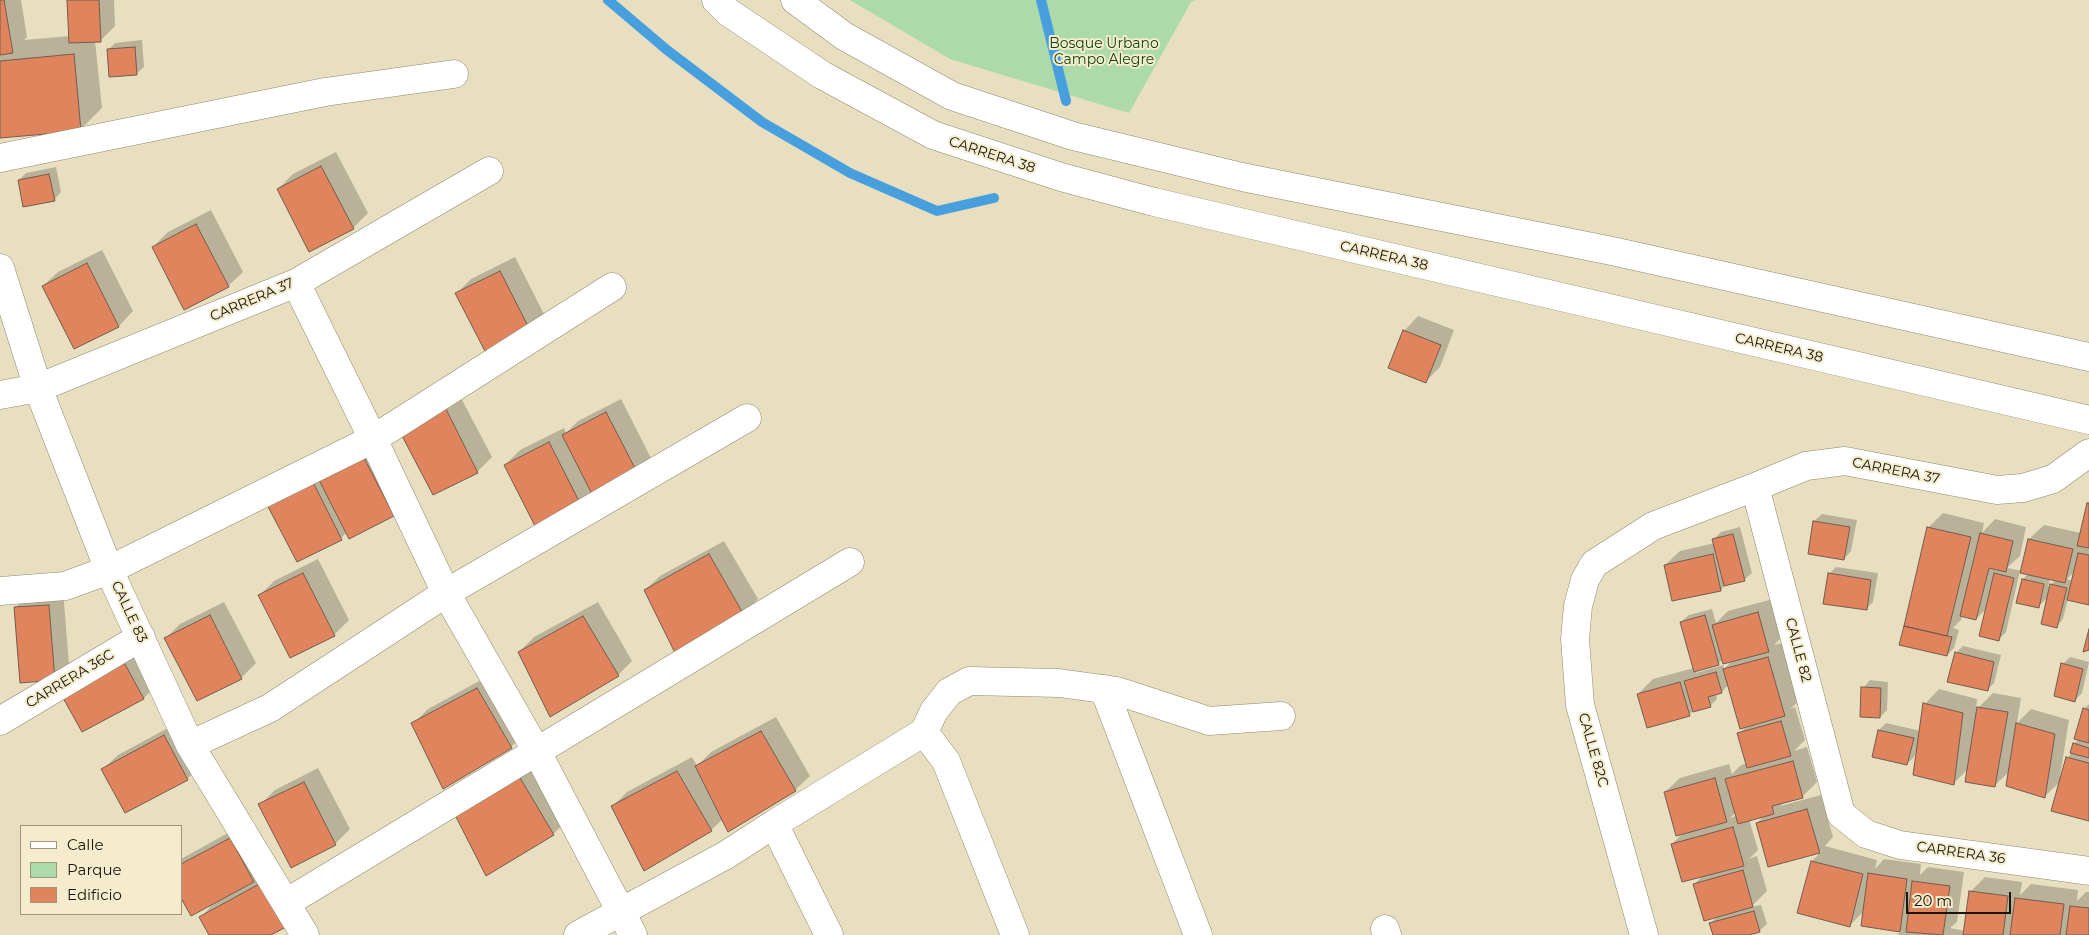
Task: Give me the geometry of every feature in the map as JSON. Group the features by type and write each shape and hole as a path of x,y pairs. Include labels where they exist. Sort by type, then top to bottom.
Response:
{"street":[{"name":"CARRERA 38","path":"716,0 728,12 822,75 933,135 1060,177 1154,202 2089,420"},
{"path":"795,0 844,36 952,96 1072,136 1242,177 1612,251 2089,357"},
{"path":"0,158 325,92 454,74"},
{"name":"CARRERA 37","path":"0,395 38,388 296,283 489,171"},
{"name":"CALLE 83","path":"0,268 38,388 109,570 190,745 305,935"},
{"path":"296,283 446,593 536,750 627,923"},
{"path":"0,591 65,586 109,570 373,439 612,287"},
{"path":"190,745 270,708 446,593 747,418"},
{"name":"CARRERA 37","path":"1594,564 1653,526 1806,466 1845,461 1997,490 2023,488 2053,479 2089,453"},
{"name":"CALLE 82","path":"1755,487 1841,814"},
{"path":"286,903 536,750 850,562"},
{"name":"CALLE 82C","path":"1594,564 1585,580 1578,606 1575,639 1580,705 1644,935"},
{"name":"CARRERA 36C","path":"0,721 141,637"},
{"path":"578,935 627,923 774,824 924,732 934,711 949,692 969,681 1059,683 1117,691 1209,722 1281,716"},
{"path":"1104,690 1198,935"},
{"path":"924,732 946,761 1015,935"},
{"name":"CARRERA 36","path":"1841,814 1866,834 1900,845 2089,871"},
{"path":"774,824 830,935"}],"green space":[{"name":"Bosque Urbano Campo Alegre","path":"850,0 1195,0 1191,2 1129,113 950,59"}],"building":[{"path":"0,0 4,0 13,53 0,55"},
{"path":"67,0 99,0 101,42 69,43"},
{"path":"135,47 137,75 109,77 107,49"},
{"path":"74,54 81,131 0,138 0,61"},
{"path":"321,166 354,229 309,252 277,189"},
{"path":"49,174 55,201 23,207 18,180"},
{"path":"196,224 229,287 184,310 152,247"},
{"path":"87,263 119,327 74,349 42,286"},
{"path":"500,271 532,334 488,357 455,293"},
{"path":"1403,330 1441,345 1426,383 1388,368"},
{"path":"446,409 478,473 433,495 400,432"},
{"path":"606,412 639,476 594,498 562,435"},
{"path":"549,442 581,505 536,528 504,465"},
{"path":"362,454 394,516 349,539 317,476"},
{"path":"310,476 342,540 297,562 264,499"},
{"path":"2087,503 2089,503 2089,548 2077,546"},
{"path":"1813,521 1850,527 1844,560 1808,554"},
{"path":"1927,527 1971,537 1947,636 1904,626"},
{"path":"1980,533 2013,541 2006,572 1989,568 1976,620 1960,616"},
{"path":"1733,534 1745,581 1724,586 1712,539"},
{"path":"2028,539 2073,549 2065,583 2020,573"},
{"path":"2078,553 2089,555 2089,605 2067,600"},
{"path":"709,554 744,615 676,655 644,590"},
{"path":"1713,554 1721,591 1672,601 1664,565"},
{"path":"303,573 335,636 290,658 258,595"},
{"path":"1828,573 1871,580 1867,610 1823,604"},
{"path":"1994,573 2014,578 1999,641 1979,636"},
{"path":"2022,579 2044,584 2039,608 2016,603"},
{"path":"2050,584 2067,588 2057,628 2041,624"},
{"path":"49,605 55,680 20,683 14,607"},
{"path":"1758,612 1769,652 1723,664 1712,625"},
{"path":"210,615 242,679 197,701 164,638"},
{"path":"1705,615 1719,665 1694,672 1680,622"},
{"path":"583,616 619,676 550,717 518,652"},
{"path":"1904,626 1952,637 1947,656 1899,645"},
{"path":"2089,629 2089,650 2083,652"},
{"path":"1955,652 1994,662 1988,691 1947,682"},
{"path":"120,655 144,699 82,732 58,689"},
{"path":"1768,657 1785,716 1740,729 1723,669"},
{"path":"2061,663 2083,669 2075,702 2054,696"},
{"path":"1716,672 1722,693 1708,697 1711,707 1693,712 1684,681"},
{"path":"1680,682 1690,716 1647,728 1637,694"},
{"path":"1861,687 1881,688 1880,718 1860,717"},
{"path":"477,688 512,748 443,789 411,723"},
{"path":"1923,703 1963,713 1954,785 1913,775"},
{"path":"1977,707 2008,712 1995,787 1965,782"},
{"path":"2083,708 2089,710 2089,743 2074,739"},
{"path":"1781,721 1791,756 1747,768 1737,733"},
{"path":"2016,723 2055,734 2045,798 2006,786"},
{"path":"1878,730 1914,738 1907,765 1872,757"},
{"path":"761,731 796,791 728,832 695,766"},
{"path":"164,735 188,780 125,813 101,769"},
{"path":"2073,743 2089,748 2089,758 2070,753"},
{"path":"2066,757 2089,763 2089,821 2051,811"},
{"path":"1793,761 1803,798 1772,806 1774,814 1738,824 1725,779"},
{"path":"677,771 712,831 644,871 611,806"},
{"path":"519,776 554,835 486,876 453,811"},
{"path":"1715,778 1727,822 1676,836 1664,792"},
{"path":"304,782 336,845 291,868 258,804"},
{"path":"1807,809 1820,853 1768,867 1756,823"},
{"path":"1733,827 1744,866 1682,882 1671,844"},
{"path":"230,838 254,882 191,916 182,900 182,863"},
{"path":"1811,861 1863,874 1850,927 1797,913"},
{"path":"1743,870 1753,907 1704,921 1693,884"},
{"path":"1868,873 1907,879 1900,932 1861,926"},
{"path":"1912,881 1950,886 1943,935 1906,932"},
{"path":"261,883 286,927 271,935 209,935 199,917"},
{"path":"1969,891 2008,896 2003,935 1963,935"},
{"path":"2015,898 2064,904 2060,935 2010,935"},
{"path":"2070,906 2089,908 2089,935 2066,935"},
{"path":"1754,911 1760,932 1749,935 1713,935 1709,923"}],"waterway":[{"path":"608,0 667,50 762,122 850,173 937,211 994,198"},
{"path":"1041,0 1066,101"}]}
